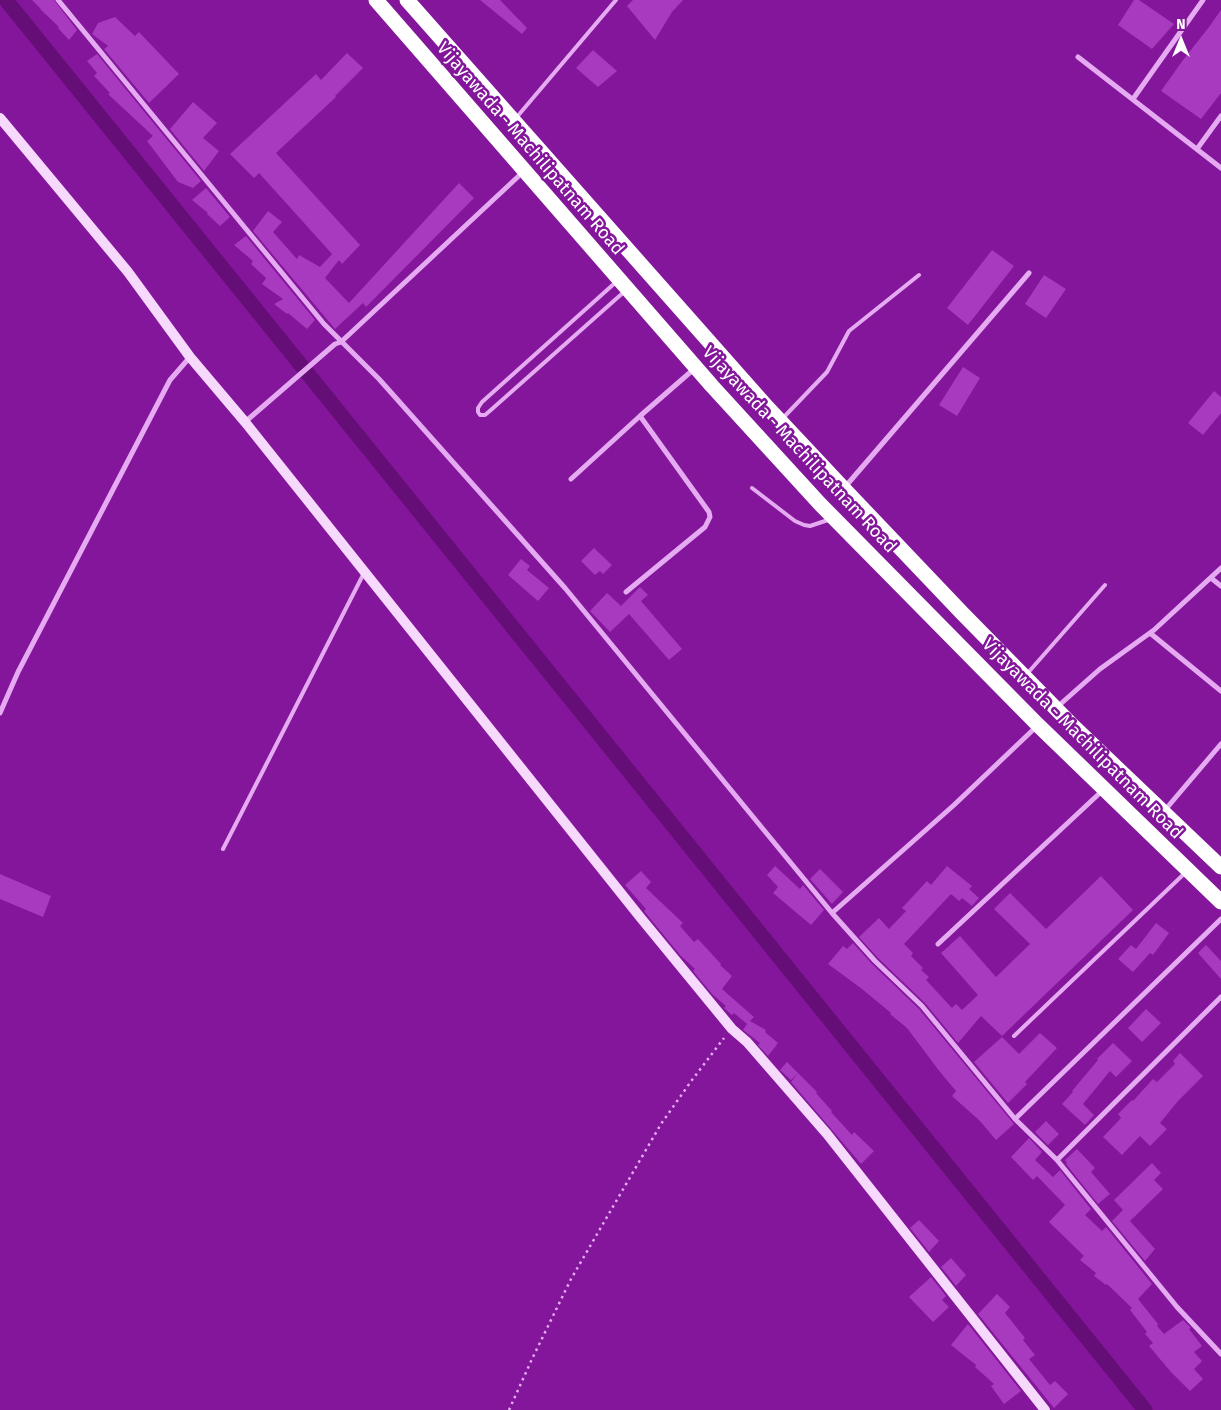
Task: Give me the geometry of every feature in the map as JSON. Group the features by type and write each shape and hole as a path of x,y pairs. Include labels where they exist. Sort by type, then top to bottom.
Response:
{"highway":[{"name":"Vijayawada - Machilipatnam Road","path":"376,0 696,368 834,518 1038,725 1221,902"},
{"name":"Vijayawada - Machilipatnam Road","path":"407,0 780,421 1024,677 1221,867"}],"street":[{"path":"58,0 309,306 341,342 385,386 565,588 832,914 922,1006 1015,1119 1057,1160 1177,1307 1221,1354"},
{"path":"1133,100 1203,0"},
{"path":"1078,58 1221,168"},
{"path":"1197,149 1221,116"},
{"path":"0,118 128,272 190,357 245,422 634,909 732,1029 747,1042 828,1134 1045,1410"},
{"path":"245,422 334,344 341,342 525,171"},
{"path":"844,489 1029,273"},
{"path":"0,712 18,672 170,380 190,357"},
{"path":"572,479 640,416 696,368"},
{"path":"626,592 705,528 710,517 640,416"},
{"path":"1056,708 1100,669 1150,633 1221,568"},
{"path":"1211,578 1221,586"},
{"path":"1150,633 1221,691"},
{"path":"832,914 954,805 1038,725"},
{"path":"1163,812 1221,744"},
{"path":"938,944 1104,789"},
{"path":"1015,1119 1221,919"},
{"path":"1057,1160 1221,997"}],"lane":[{"path":"513,121 616,0"},
{"path":"780,421 827,372 849,332 918,276"},
{"path":"623,285 492,410 485,415 480,415 478,408 484,400 623,285"},
{"path":"752,488 795,521 804,525 810,526 834,518"},
{"path":"223,849 365,572"},
{"path":"1024,677 1105,585"},
{"path":"1014,1036 1188,870"}],"path":[{"path":"509,1410 572,1279 661,1124 692,1080 732,1029"}],"building":[{"path":"32,0 54,0 77,30 69,40 59,27"},
{"path":"480,0 500,0 527,28 522,34"},
{"path":"633,0 683,0 672,12 655,40 627,6"},
{"path":"1134,0 1139,0 1174,24 1152,49 1118,25"},
{"path":"1221,10 1221,93 1201,119 1161,91"},
{"path":"115,17 135,36 139,32 179,74 149,103 104,49 108,46 92,34 98,23"},
{"path":"593,50 617,71 598,87 576,68"},
{"path":"347,53 363,68 336,97 276,153 360,245 342,264 339,260 325,278 349,303 459,183 474,198 366,307 363,303 335,329 253,231 268,211 282,222 273,232 297,259 299,255 320,267 332,254 259,173 254,178 230,154 316,74 321,80"},
{"path":"97,54 201,181 193,188 178,182 147,141 153,136 108,94 110,93 94,76 97,73 87,61"},
{"path":"193,102 217,123 203,138 219,151 204,171 170,129"},
{"path":"206,188 230,217 220,226 192,200"},
{"path":"246,236 315,320 307,329 274,304 283,299 262,284 266,278 251,264 253,261 234,245"},
{"path":"992,250 1014,266 968,325 947,308"},
{"path":"1044,275 1066,289 1046,318 1025,304"},
{"path":"963,367 980,378 957,416 939,405"},
{"path":"1214,391 1221,397 1221,413 1203,435 1188,423"},
{"path":"594,548 612,565 603,574 600,571 595,575 581,561"},
{"path":"521,559 530,566 527,570 549,588 538,601 508,575"},
{"path":"640,587 648,595 641,601 682,649 669,660 629,614 610,632 590,611 607,593 621,606"},
{"path":"775,866 800,889 803,885 824,910 811,925 773,893 778,887 767,875"},
{"path":"947,866 972,886 969,889 979,898 972,906 962,898 959,901 951,894 904,944 913,953 911,956 923,968 921,970 929,977 926,980 952,1008 956,1004 962,1010 978,995 941,953 960,936 996,977 1030,944 994,909 1010,893 1046,929 1101,876 1133,910 1002,1036 981,1016 958,1043 925,1003 859,937 879,918 889,929 906,911 902,908 927,881 931,885"},
{"path":"820,869 843,892 832,904 810,879"},
{"path":"641,871 651,882 646,888 683,923 680,926 694,942 698,939 732,976 722,989 754,1017 750,1021 766,1030 765,1032 778,1043 768,1056 758,1045 760,1043 743,1030 747,1024 734,1013 732,1015 724,1008 726,1006 713,995 693,971 695,969 680,955 644,911 646,909 625,885"},
{"path":"0,874 51,896 43,917 0,899"},
{"path":"1156,923 1169,933 1153,955 1150,953 1133,972 1118,959 1131,945 1136,949"},
{"path":"853,943 919,1009 1014,1124 996,1140 980,1121 952,1096 956,1091 907,1028 862,989 828,964 843,946 847,949"},
{"path":"1206,945 1221,961 1221,979 1198,953"},
{"path":"1146,1009 1161,1023 1142,1042 1128,1028"},
{"path":"1040,1033 1057,1048 1025,1082 1027,1084 1008,1103 974,1062 1002,1037 1019,1054"},
{"path":"1113,1043 1132,1061 1116,1077 1110,1071 1083,1104 1094,1115 1085,1125 1062,1104 1097,1059"},
{"path":"1180,1053 1203,1076 1178,1101 1160,1123 1167,1129 1150,1146 1140,1136 1122,1155 1103,1137 1121,1118 1118,1114 1153,1079 1157,1082 1175,1064 1173,1061"},
{"path":"787,1062 798,1073 791,1080 780,1070"},
{"path":"798,1073 817,1092 831,1112 852,1135 854,1132 874,1151 861,1164 791,1082"},
{"path":"1046,1121 1059,1134 1048,1145 1035,1132"},
{"path":"1029,1138 1042,1152 1035,1160 1053,1177 1060,1170 1091,1209 1085,1215 1102,1231 1106,1227 1152,1284 1138,1299 1158,1324 1157,1326 1164,1334 1183,1320 1191,1328 1189,1329 1202,1346 1194,1352 1202,1361 1194,1369 1203,1379 1190,1391 1149,1346 1153,1343 1130,1310 1132,1308 1107,1284 1094,1276 1096,1273 1080,1260 1084,1256 1049,1222 1065,1205 1037,1176 1033,1180 1011,1157"},
{"path":"1077,1149 1095,1168 1091,1172 1110,1194 1098,1204 1066,1164 1065,1160"},
{"path":"1152,1163 1161,1173 1154,1180 1163,1189 1130,1221 1155,1249 1145,1261 1112,1221 1123,1210 1114,1200"},
{"path":"919,1220 939,1241 929,1252 910,1228"},
{"path":"951,1258 966,1275 956,1286 941,1267"},
{"path":"931,1277 946,1296 942,1300 949,1307 933,1322 909,1297"},
{"path":"997,1294 1010,1307 1005,1313 1025,1338 1023,1340 1035,1355 1029,1359 1050,1385 1055,1381 1068,1394 1054,1408 978,1314"},
{"path":"968,1324 1021,1391 1004,1404 991,1386 994,1384 975,1367 976,1365 951,1345"}],"waterway":[{"path":"6,0 1145,1410"}]}
